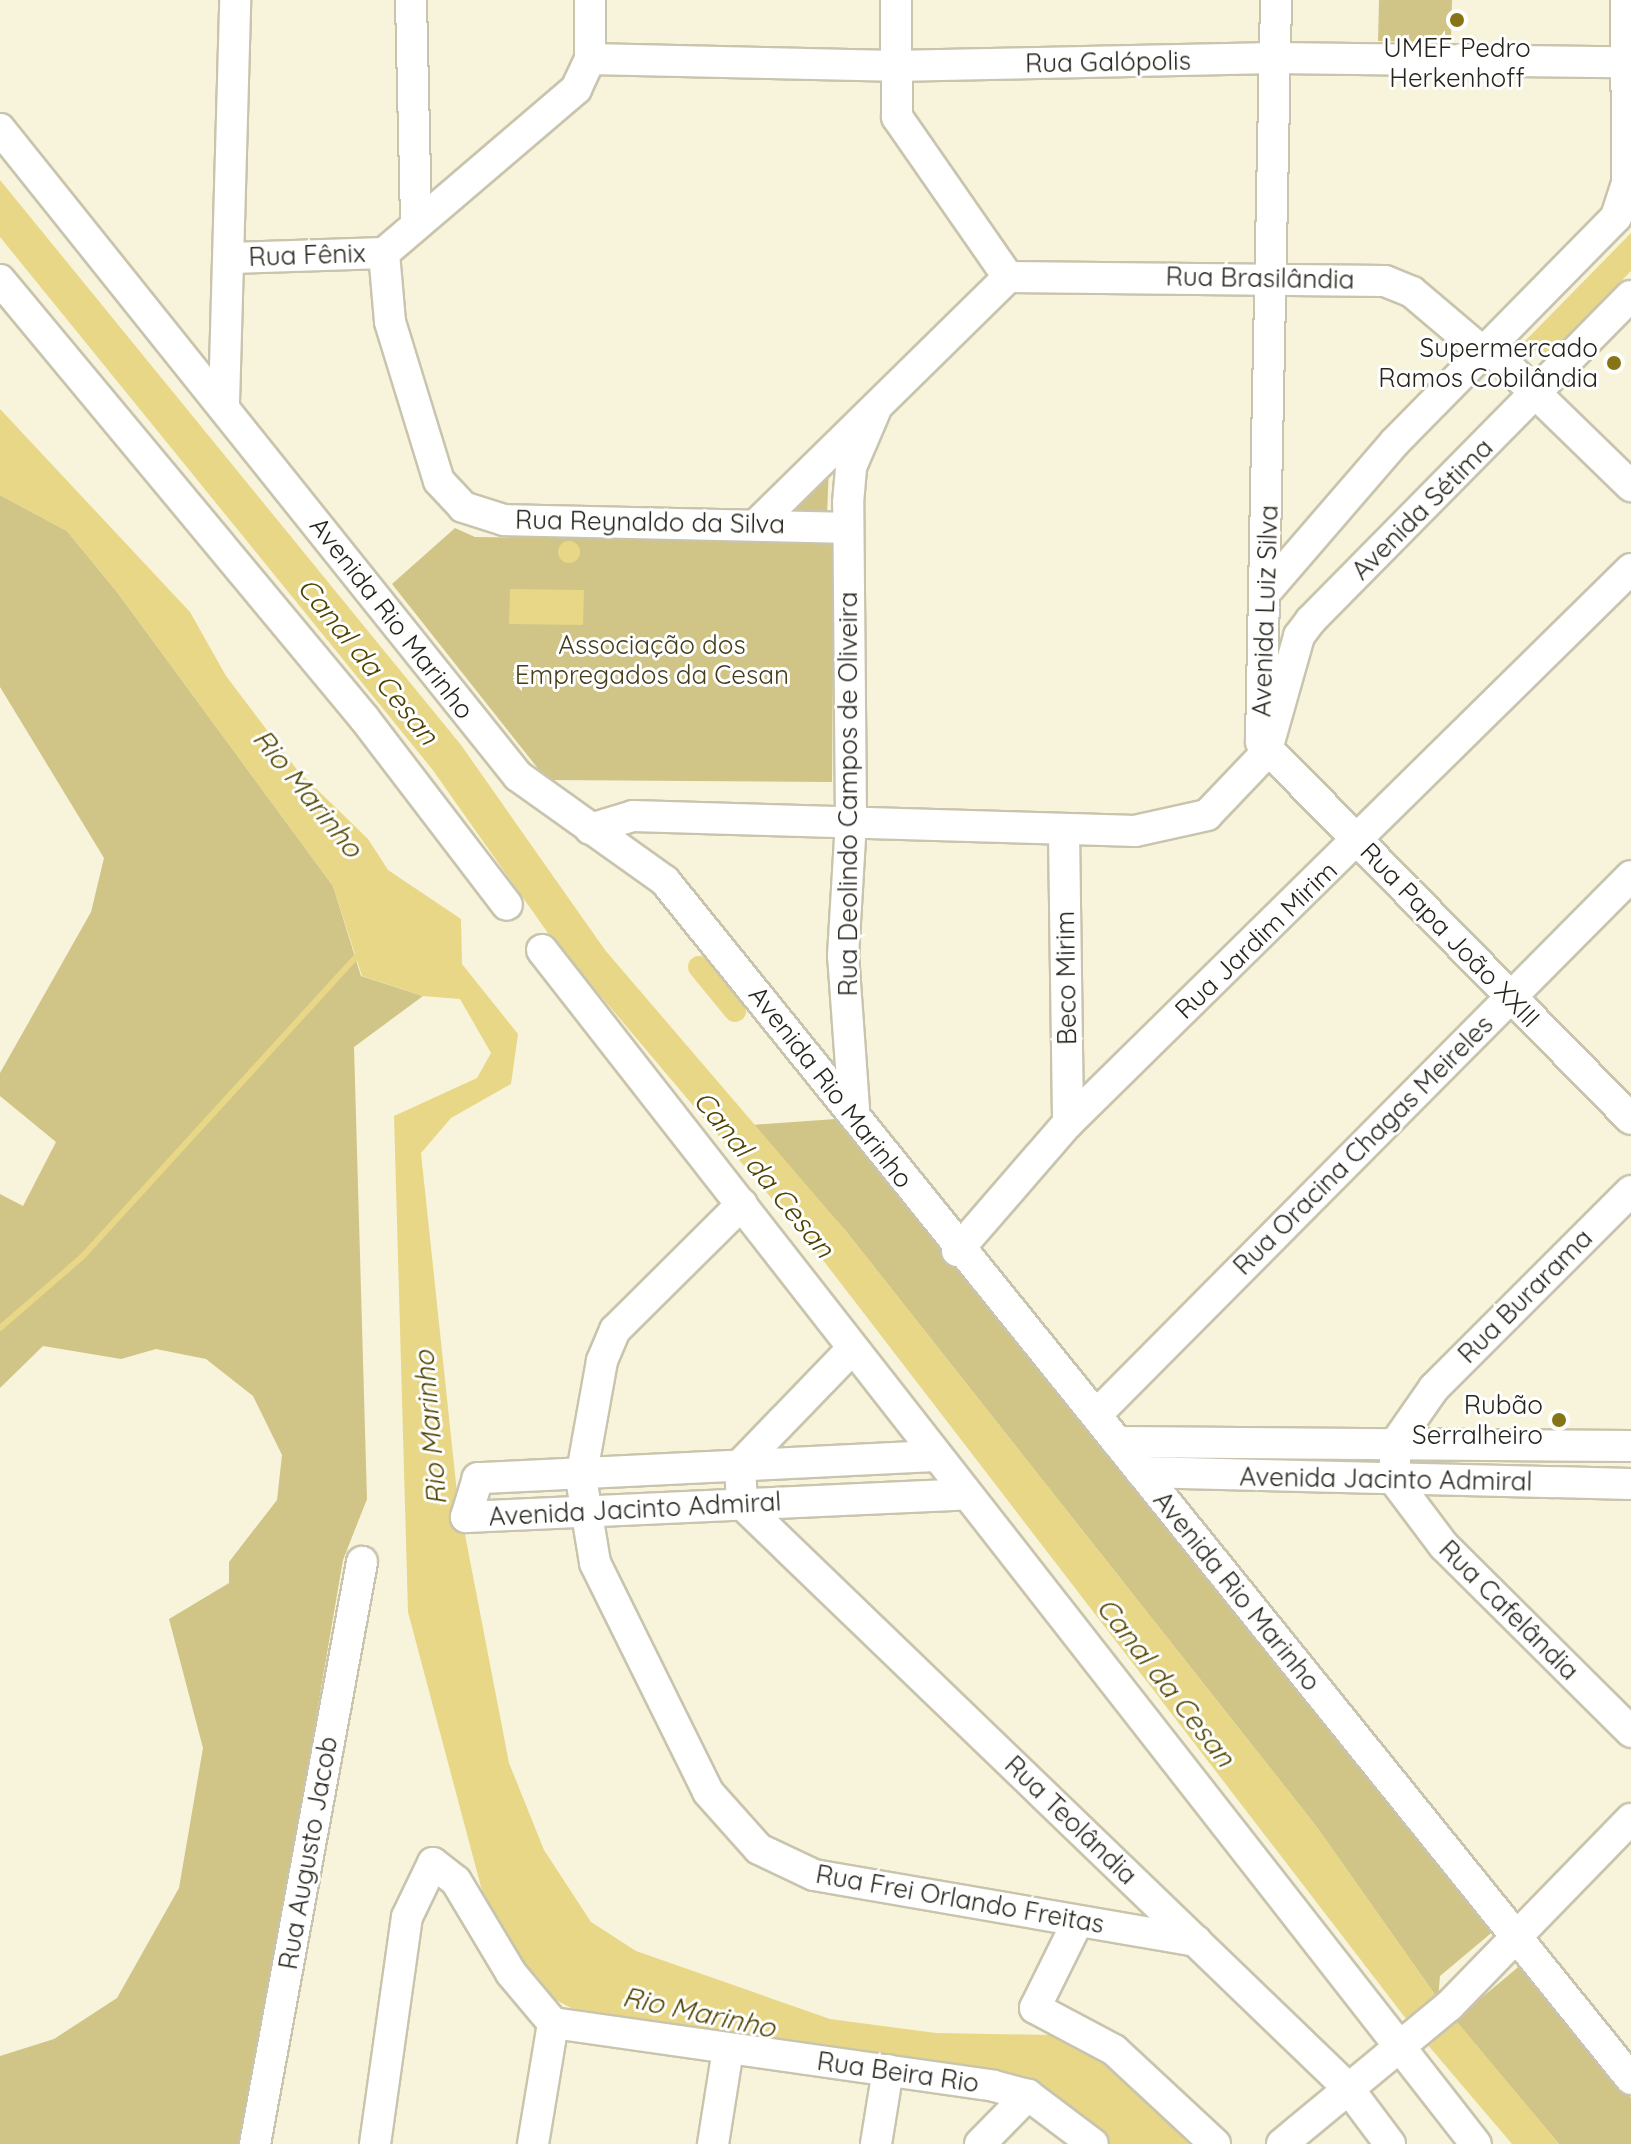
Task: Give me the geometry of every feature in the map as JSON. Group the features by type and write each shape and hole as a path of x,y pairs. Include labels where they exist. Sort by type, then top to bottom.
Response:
{"street":[{"path":"224,403 235,0"},
{"path":"411,0 416,222"},
{"path":"384,253 416,222 559,109 590,59 590,0"},
{"path":"759,522 1008,277 897,117 893,66 896,0"},
{"name":"Avenida Luiz Silva","path":"590,829 633,816 851,820 1064,832 1135,831 1207,815 1266,753 1258,706 1269,588 1276,0"},
{"path":"1269,588 1394,443 1488,352 1609,227 1630,192 1626,0"},
{"name":"Rua Galópolis","path":"590,59 893,66 1275,58 1626,62"},
{"name":"Avenida Rio Marinho","path":"0,129 224,403 518,776 665,881 854,1108 957,1251 1096,1415 1631,2079"},
{"name":"Rua Fênix","path":"230,258 384,253"},
{"name":"Rua Reynaldo da Silva","path":"384,253 390,322 439,481 463,507 504,520 759,522 848,528"},
{"name":"Rua Brasilândia","path":"1008,277 1275,276 1395,282 1488,352 1537,394 1631,486"},
{"path":"0,280 364,718 507,905"},
{"name":"Avenida Sétima","path":"1266,753 1299,636 1311,620 1631,296"},
{"name":"Rua Deolindo Campos de Oliveira","path":"854,1108 843,956 851,820 848,528 851,467 875,411"},
{"name":"Rua Jardim Mirim","path":"957,1251 1068,1123 1631,569"},
{"name":"Rua Papa João XXIII","path":"1266,753 1357,840 1631,1119"},
{"name":"Beco Mirim","path":"1064,832 1068,1123"},
{"name":"Rua Oracina Chagas Meireles","path":"1096,1415 1631,876"},
{"path":"542,950 935,1456 1404,2043 1476,2144"},
{"name":"Rua Burarama","path":"1395,1444 1434,1388 1631,1191"},
{"name":"Rua Frei Orlando Freitas","path":"742,1204 615,1330 602,1361 582,1471 583,1510 595,1563 708,1792 743,1836 814,1875 1196,1941"},
{"path":"742,1504 740,1465 852,1349"},
{"name":"Avenida Jacinto Admiral","path":"1117,1442 1631,1446"},
{"path":"1395,1444 1395,1481"},
{"name":"Avenida Jacinto Admiral","path":"935,1456 478,1478 466,1517 965,1494"},
{"name":"Avenida Jacinto Admiral","path":"1141,1472 1395,1481 1631,1484"},
{"name":"Rua Cafelândia","path":"1395,1481 1444,1546 1631,1732"},
{"name":"Rua Teolândia","path":"742,1504 1348,2088 1390,2144"},
{"name":"Rua Augusto Jacob","path":"255,2144 362,1562"},
{"path":"1282,2144 1449,2006 1631,1819"},
{"path":"375,2144 407,1917 433,1863 456,1881 511,1973 553,2023 533,2144"},
{"path":"1078,1921 1035,2008 1114,2050 1215,2144"},
{"name":"Rua Beira Rio","path":"553,2023 888,2070 1028,2095 1093,2144"},
{"path":"713,2144 728,2049"},
{"path":"876,2144 888,2070"},
{"path":"980,2144 1028,2095"}],"green space":[{"path":"1379,0 1452,0 1451,42 1378,41"},
{"path":"829,466 827,515 785,512"},
{"path":"0,495 67,531 117,592 333,886 361,976 423,996 354,1047 367,1499 343,1560 243,2144 0,2144 0,2056 54,2039 117,1998 179,1888 203,1748 169,1619 229,1583 229,1562 277,1500 282,1455 253,1396 206,1359 156,1349 121,1359 43,1346 0,1388 0,1194 23,1206 56,1142 0,1096 0,1073 91,912 104,858 0,687"},
{"name":"Associação dos Empregados da Cesan","path":"455,528 475,537 834,541 832,782 547,780 392,584"},
{"path":"850,1118 1496,1929 1440,1976 1438,1999 1316,1826 845,1230 751,1125"},
{"path":"1523,1963 1631,2098 1631,2144 1559,2144 1455,2020"}],"water":[{"name":"Canal da Cesan","path":"0,180 461,745 605,950 845,1230 1316,1826 1438,1999 1559,2144 1512,2144 1410,2024 816,1251 550,936 432,769 0,237"},
{"path":"1631,233 1631,271 1544,359 1525,341"},
{"name":"Rio Marinho","path":"0,409 190,612 226,676 298,771 368,839 388,870 461,919 462,964 518,1034 511,1084 451,1118 421,1153 457,1493 509,1763 544,1850 591,1922 636,1951 830,2019 936,2033 1053,2035 1086,2044 1189,2144 1109,2144 1010,2073 861,2063 571,2008 528,1985 489,1917 408,1612 394,1116 477,1078 491,1053 460,999 423,996 362,976 333,886 117,592 67,531 0,495"},
{"path":"569,541 577,544 580,552 577,560 569,563 561,560 558,552 561,544"},
{"path":"510,589 584,590 583,625 509,624"}],"waterway":[{"path":"0,1328 82,1257 357,956"},
{"path":"699,967 735,1011"}],"place":[{"name":"UMEF Pedro Herkenhoff","path":"1457,20"},
{"name":"Supermercado Ramos Cobilândia","path":"1614,363"},
{"name":"Rubão Serralheiro","path":"1559,1420"}]}
